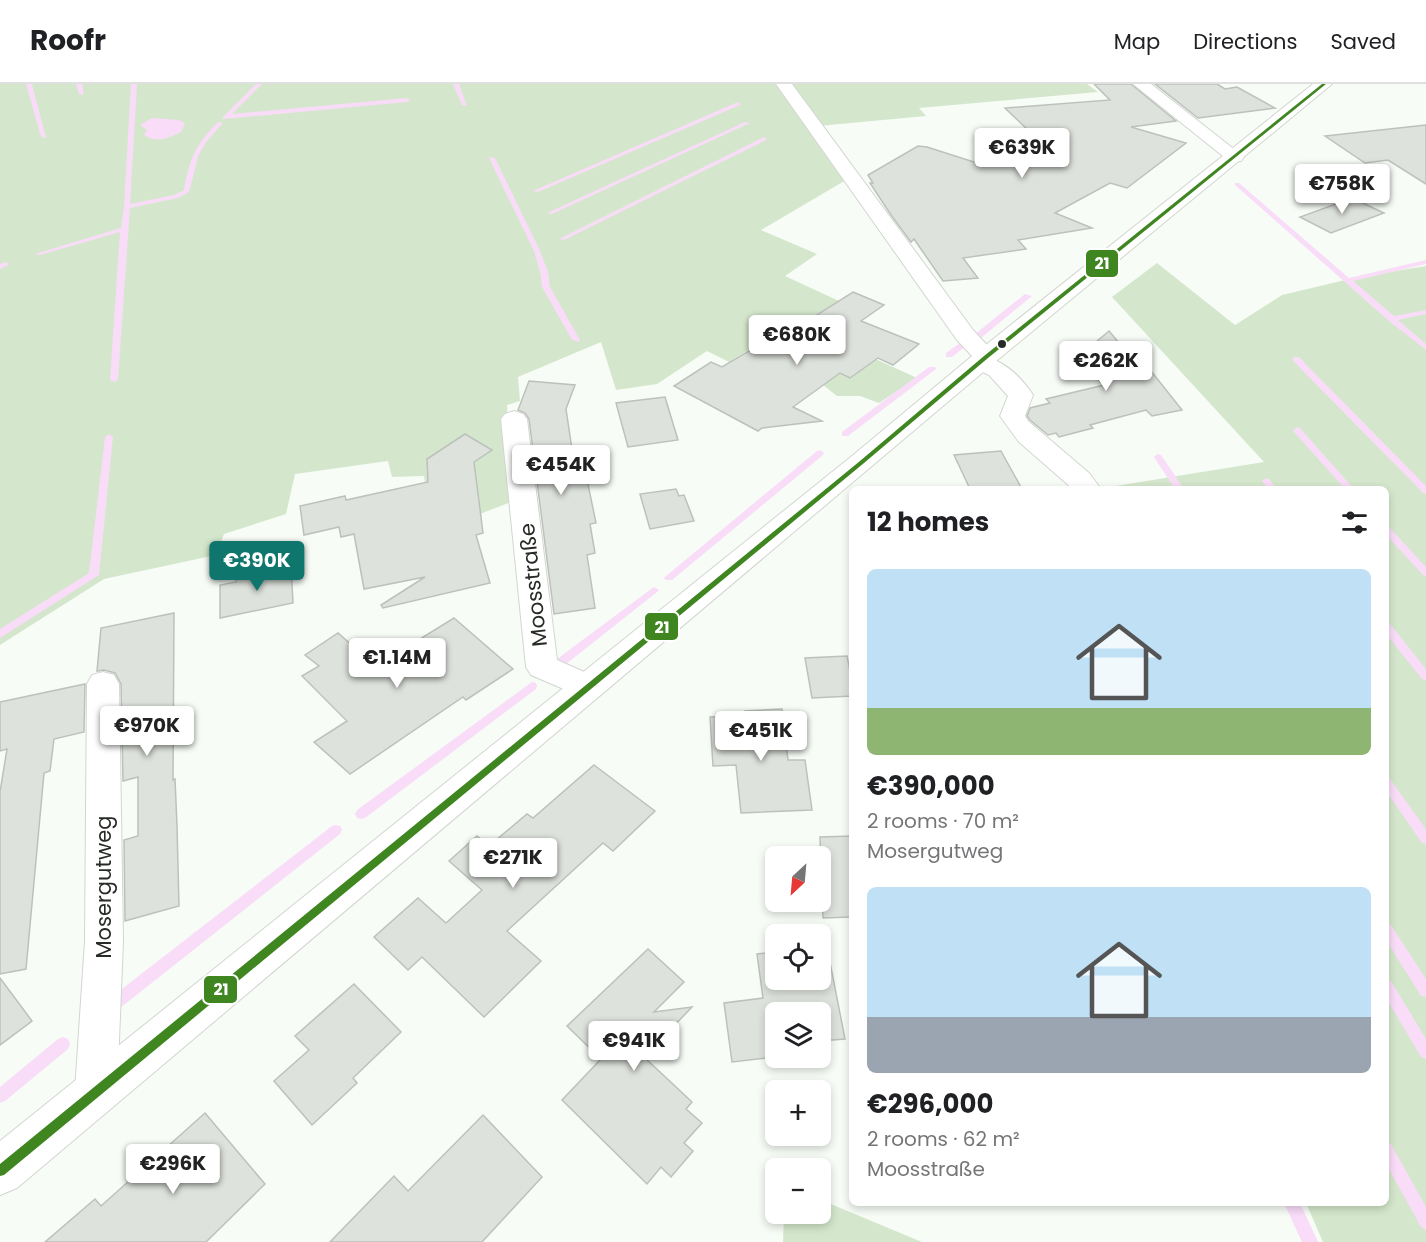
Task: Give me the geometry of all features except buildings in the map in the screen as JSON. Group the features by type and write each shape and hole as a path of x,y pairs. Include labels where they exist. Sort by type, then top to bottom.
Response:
{"street":[{"path":"784,84 983,360 997,370 1021,395 1012,416 1020,431 1078,476 1086,486"},
{"path":"1141,84 1234,157"},
{"path":"0,1171 983,360 1324,84"},
{"name":"Moosstraße","path":"514,419 542,668 587,687"},
{"name":"Mosergutweg","path":"96,1091 104,941 103,684"}],"green space":[{"path":"0,84 1087,84 1098,92 919,108 926,116 808,127 846,180 761,230 817,254 785,276 839,301 831,308 860,352 917,378 879,403 860,396 837,396 791,360 760,343 729,362 707,351 657,384 616,390 601,342 518,377 520,401 507,405 511,502 433,532 424,476 392,477 388,461 295,474 286,514 224,534 216,555 104,579 0,645"},
{"path":"1157,263 1235,325 1282,295 1358,277 1426,266 1426,1242 1323,1242 1307,1206 1389,1206 1389,486 1115,486 1264,462 1112,297"},
{"path":"831,1204 922,1242 783,1242 784,1224 831,1224"}],"shaded area":[{"path":"152,118 179,120 185,123 181,132 167,138 154,139 144,135 147,130 140,125"}],"waterway":[{"path":"29,84 44,137"},
{"path":"79,84 82,94"},
{"path":"127,207 134,84"},
{"path":"227,116 259,84"},
{"path":"456,84 465,105"},
{"path":"227,116 407,100"},
{"path":"536,191 738,104"},
{"path":"127,207 176,197 187,191 196,154 220,123"},
{"path":"550,213 747,123"},
{"path":"562,239 764,139"},
{"path":"492,158 537,251 546,287 576,340"},
{"path":"1237,184 1392,319"},
{"path":"124,229 127,207"},
{"path":"38,254 124,229"},
{"path":"114,380 124,229"},
{"path":"1348,280 1426,262"},
{"path":"0,267 6,264"},
{"path":"978,336 1028,296"},
{"path":"1392,319 1426,312"},
{"path":"1392,319 1426,348"},
{"path":"949,355 963,345"},
{"path":"1296,359 1426,491"},
{"path":"845,434 932,369"},
{"path":"1297,430 1347,486"},
{"path":"0,634 94,575 109,437"},
{"path":"669,578 820,453"},
{"path":"1158,457 1178,486"},
{"path":"1266,481 1270,486"},
{"path":"1389,532 1426,573"},
{"path":"557,665 654,590"},
{"path":"1389,631 1426,676"},
{"path":"361,814 532,686"},
{"path":"1389,786 1426,839"},
{"path":"110,1007 336,830"},
{"path":"1389,934 1426,991"},
{"path":"1389,991 1426,1052"},
{"path":"0,1096 63,1044"},
{"path":"1389,1154 1426,1222"},
{"path":"1293,1206 1310,1242"}],"transit line":[{"name":"21","path":"0,1171 862,462 986,357 1324,84"}]}
